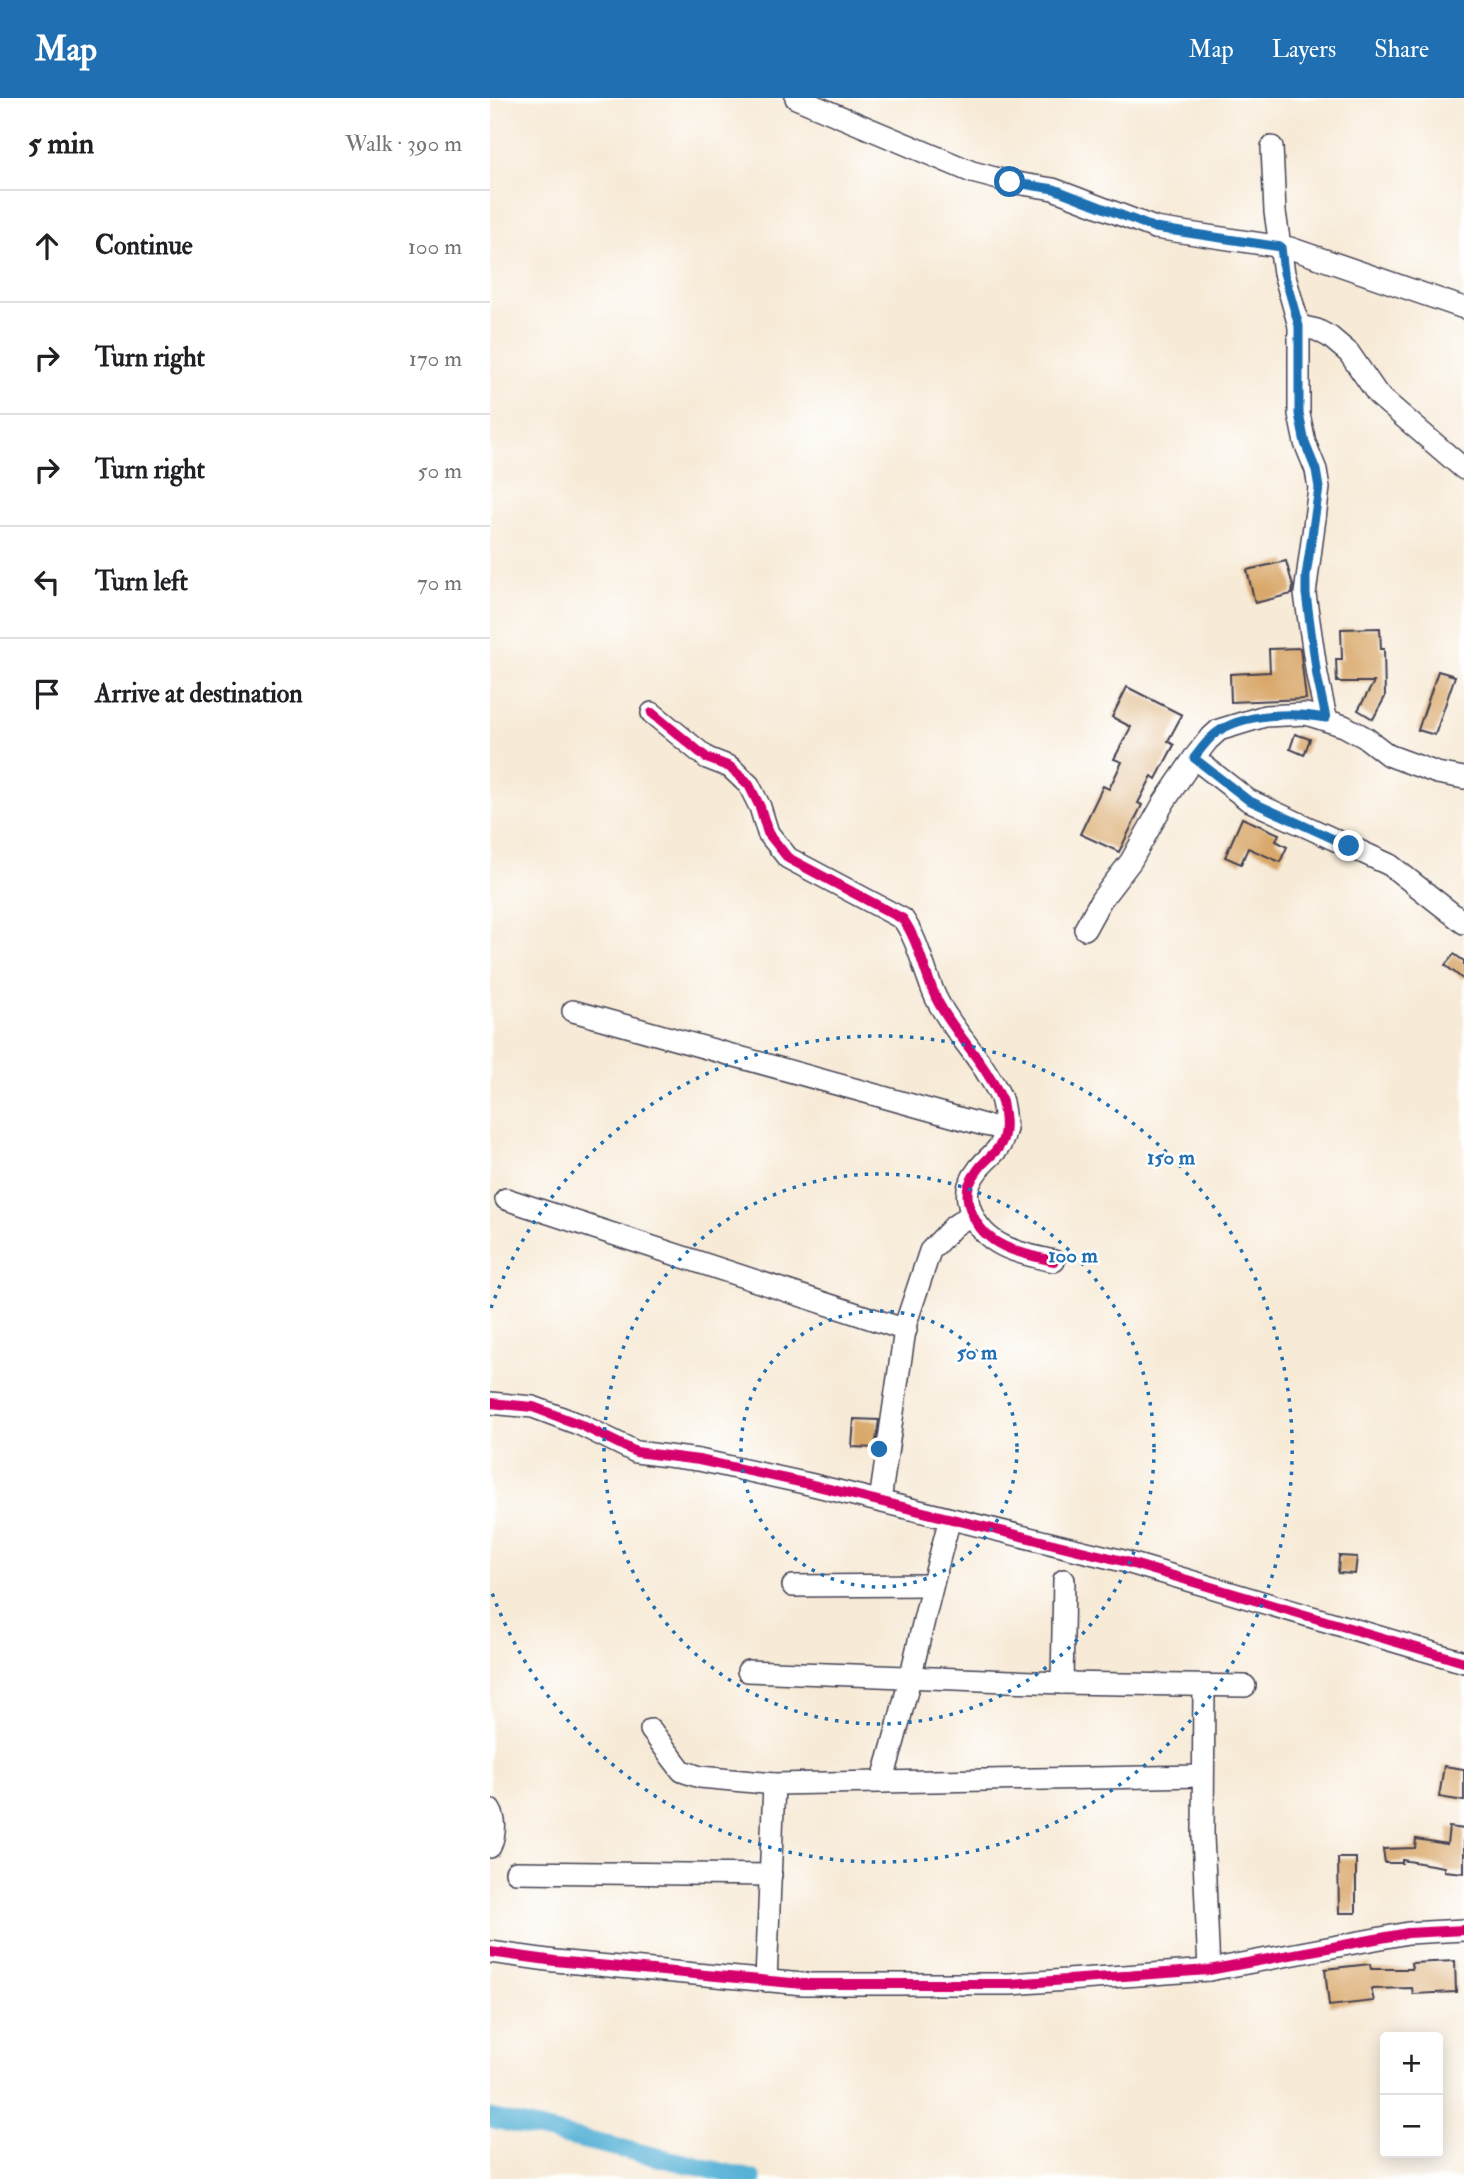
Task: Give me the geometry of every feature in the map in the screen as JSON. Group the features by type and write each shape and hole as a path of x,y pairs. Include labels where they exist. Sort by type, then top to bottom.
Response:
{"street":[{"path":"796,98 972,172 1054,189 1155,228 1281,247 1324,258 1464,307"},
{"path":"1272,147 1275,212 1284,273 1299,326 1299,414 1319,488 1306,576 1306,594 1317,676 1326,718"},
{"path":"1299,326 1317,330 1330,337 1349,353 1378,395 1464,469"},
{"path":"652,713 707,758 730,767 749,785 760,807 768,833 788,858 903,919 913,933 919,957 937,1000 980,1059 1001,1098 1006,1129 999,1150 978,1172 968,1188 972,1214 982,1232 999,1245 1025,1255 1054,1261"},
{"path":"1085,929 1101,900 1131,861 1164,802 1194,758 1219,730 1285,713 1306,714 1326,718 1366,737 1388,755 1464,778"},
{"path":"1194,758 1248,800 1390,865 1464,923"},
{"path":"573,1011 1006,1129"},
{"path":"506,1199 905,1331"},
{"path":"880,1501 905,1331 930,1251 954,1226 972,1214"},
{"path":"490,1403 533,1406 581,1425 636,1452 699,1460 1123,1561 1464,1662"},
{"path":"882,1782 902,1718 931,1584 950,1518"},
{"path":"1062,1683 1064,1580"},
{"path":"793,1586 931,1584"},
{"path":"748,1671 910,1675 1062,1683 1245,1686"},
{"path":"1203,1686 1202,1776 1209,1970"},
{"path":"651,1730 682,1771 700,1777 774,1784 1202,1776"},
{"path":"766,1981 774,1784"},
{"path":"490,1810 495,1833 490,1847"},
{"path":"516,1872 771,1875"},
{"path":"490,1952 555,1961 803,1984 1010,1984 1209,1970 1408,1933 1464,1930"}],"building":[{"path":"1286,561 1293,586 1292,594 1255,603 1247,570"},
{"path":"1380,628 1381,649 1384,649 1385,697 1373,719 1358,710 1374,682 1337,682 1336,659 1342,659 1341,629"},
{"path":"1300,648 1306,699 1231,702 1230,674 1270,672 1269,649"},
{"path":"1438,671 1455,676 1435,735 1418,730"},
{"path":"1127,687 1182,715 1168,741 1174,745 1156,779 1152,776 1138,803 1142,805 1119,852 1080,834 1103,786 1109,789 1122,762 1114,759 1131,727 1112,717"},
{"path":"1295,734 1310,739 1304,755 1290,749"},
{"path":"1242,818 1279,834 1276,841 1287,847 1280,862 1248,848 1241,864 1225,857"},
{"path":"1454,954 1464,961 1464,980 1445,965"},
{"path":"854,1419 879,1420 875,1448 852,1447"},
{"path":"1339,1556 1357,1557 1355,1574 1338,1573"},
{"path":"1444,1766 1464,1769 1464,1801 1439,1797"},
{"path":"1449,1827 1464,1829 1464,1873 1444,1871 1444,1867 1402,1860 1402,1863 1385,1863 1383,1849 1415,1848 1416,1839 1447,1844"},
{"path":"1338,1858 1356,1858 1356,1913 1339,1913"},
{"path":"1455,1961 1456,1992 1413,1994 1412,1988 1371,1989 1374,2001 1329,2006 1325,1969 1370,1964 1371,1969 1412,1969 1411,1963"}],"waterway":[{"path":"490,2118 752,2179"}],"cycle path":[{"path":"652,713 707,758 730,767 749,785 760,807 768,833 788,858 903,919 942,1009 984,1068 1002,1102 1004,1134 1001,1143 969,1185 971,1211 977,1223 994,1241 1017,1252 1054,1261"},
{"path":"490,1403 533,1407 581,1425 636,1452 699,1460 809,1484 1123,1561 1464,1662"},
{"path":"490,1952 555,1961 803,1984 1010,1984 1209,1970 1408,1933 1464,1930"}],"route":[{"path":"1010,182 1054,189 1155,228 1281,247 1284,273 1299,326 1299,414 1319,488 1306,576 1306,594 1317,676 1326,718 1285,713 1235,724 1219,730 1194,758 1248,800 1349,846"}]}
